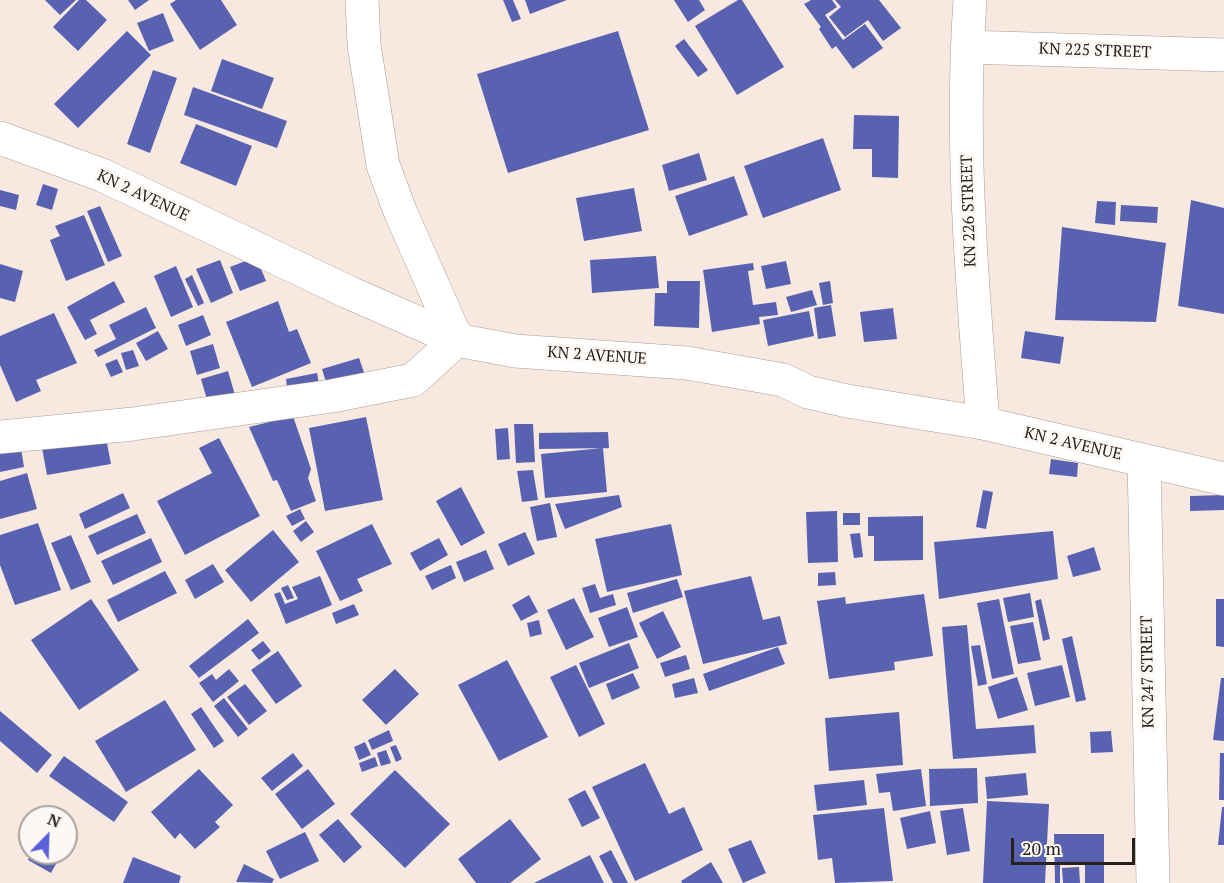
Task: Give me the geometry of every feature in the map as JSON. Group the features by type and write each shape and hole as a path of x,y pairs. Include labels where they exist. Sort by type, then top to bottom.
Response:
{"main road":[{"path":"0,437 133,424 332,396 413,380 457,340 400,211 383,165 364,45 362,0"},
{"name":"KN 226 STREET","path":"970,0 967,47 967,214 982,423"},
{"name":"KN 225 STREET","path":"967,47 1224,55"},
{"name":"KN 2 AVENUE","path":"0,138 102,175 348,292 457,340 515,351 687,363 783,380 808,392 847,401 982,423 1224,480"},
{"name":"KN 247 STREET","path":"1144,461 1153,883"}],"building":[{"path":"45,0 76,0 60,15"},
{"path":"79,0 86,0 107,20 78,51 53,27"},
{"path":"128,0 149,0 135,10"},
{"path":"176,0 221,0 237,25 200,50 170,4"},
{"path":"503,0 513,0 521,19 512,22"},
{"path":"525,0 567,0 530,14"},
{"path":"674,0 699,0 705,10 688,22"},
{"path":"738,0 742,0 784,67 737,95 695,26"},
{"path":"811,0 832,0 837,7 825,15 843,40 865,24 883,48 853,69 836,46 832,49 819,29 821,27 804,4"},
{"path":"835,0 879,0 901,28 883,41 868,20 845,37 829,17 841,7"},
{"path":"163,13 174,41 149,51 137,23"},
{"path":"127,31 151,55 78,128 54,104"},
{"path":"618,31 649,130 508,173 477,74"},
{"path":"684,39 708,70 698,77 675,46"},
{"path":"222,59 274,78 262,109 211,91"},
{"path":"153,70 177,78 150,153 127,144"},
{"path":"193,87 287,121 277,148 184,115"},
{"path":"854,115 899,116 898,178 872,177 872,149 853,149"},
{"path":"196,124 252,146 236,186 180,163"},
{"path":"823,138 841,190 763,218 744,166"},
{"path":"699,153 707,180 669,191 662,165"},
{"path":"734,176 748,215 689,236 675,196"},
{"path":"43,184 58,189 52,210 36,205"},
{"path":"634,188 642,231 584,241 576,198"},
{"path":"0,190 19,195 16,210 0,206"},
{"path":"1191,200 1224,208 1224,314 1178,306"},
{"path":"1097,201 1116,202 1115,225 1095,223"},
{"path":"1121,205 1158,207 1157,223 1120,221"},
{"path":"100,206 122,256 108,262 87,211"},
{"path":"84,215 105,265 66,281 50,240 60,236 55,226"},
{"path":"1062,227 1166,243 1156,322 1055,320"},
{"path":"656,256 659,288 592,293 590,260"},
{"path":"256,257 266,281 240,291 230,267"},
{"path":"220,260 233,293 211,303 196,269"},
{"path":"786,261 791,284 766,289 761,266"},
{"path":"753,263 754,270 748,271 753,305 776,302 778,315 759,317 760,324 712,332 703,270"},
{"path":"0,264 23,271 15,302 0,298"},
{"path":"176,266 193,307 171,317 154,276"},
{"path":"192,275 204,303 198,306 185,279"},
{"path":"114,281 125,302 90,320 97,334 85,340 67,307"},
{"path":"667,281 700,281 699,328 654,326 655,293 667,293"},
{"path":"830,281 833,303 823,305 819,283"},
{"path":"812,290 817,305 791,312 786,297"},
{"path":"278,301 289,332 297,329 311,363 252,387 226,322"},
{"path":"831,305 836,336 818,339 814,308"},
{"path":"146,307 156,328 98,357 94,350 116,339 109,325"},
{"path":"893,308 897,339 864,342 860,312"},
{"path":"809,311 814,336 768,346 763,320"},
{"path":"54,313 77,363 36,380 41,391 16,402 0,365 0,336"},
{"path":"203,315 211,335 186,346 178,325"},
{"path":"158,331 168,349 146,361 136,343"},
{"path":"1025,331 1064,337 1060,364 1021,358"},
{"path":"213,344 220,368 197,375 190,351"},
{"path":"133,350 139,366 126,370 121,353"},
{"path":"359,358 366,378 328,389 322,369"},
{"path":"117,359 123,372 111,377 105,364"},
{"path":"228,371 235,395 208,403 201,379"},
{"path":"317,373 320,389 288,395 286,379"},
{"path":"293,416 311,469 308,478 316,501 291,511 277,480 273,481 249,427"},
{"path":"366,417 383,500 325,511 309,428"},
{"path":"514,424 533,424 535,462 516,463"},
{"path":"508,428 510,459 497,460 495,429"},
{"path":"608,432 609,448 539,449 539,433"},
{"path":"106,438 111,464 47,475 42,448"},
{"path":"219,438 260,516 185,555 157,501 212,473 199,448"},
{"path":"20,442 24,467 0,472 0,446"},
{"path":"603,448 607,492 545,498 541,454"},
{"path":"1051,459 1078,463 1077,477 1049,474"},
{"path":"533,470 538,500 522,502 517,471"},
{"path":"27,473 37,509 0,519 0,481"},
{"path":"461,487 485,533 461,546 436,501"},
{"path":"983,490 993,492 986,529 976,527"},
{"path":"123,493 130,508 85,529 79,514"},
{"path":"619,495 622,507 565,529 555,504"},
{"path":"1224,495 1224,510 1190,511 1190,496"},
{"path":"550,503 557,537 537,541 530,507"},
{"path":"300,509 305,519 292,526 286,516"},
{"path":"837,511 838,562 808,563 806,512"},
{"path":"843,513 860,513 860,525 843,525"},
{"path":"137,514 146,533 97,555 88,536"},
{"path":"923,516 923,560 874,561 874,536 868,536 868,517"},
{"path":"306,521 314,532 301,542 293,531"},
{"path":"38,523 61,590 15,605 0,565 0,535"},
{"path":"372,524 392,564 357,579 363,591 340,601 316,551"},
{"path":"671,524 682,575 607,592 595,539"},
{"path":"273,530 299,562 251,602 225,570"},
{"path":"1053,531 1058,579 939,599 934,542"},
{"path":"525,532 535,554 508,566 498,544"},
{"path":"860,533 863,557 854,558 850,534"},
{"path":"71,535 91,582 71,590 51,543"},
{"path":"151,538 162,562 113,585 101,561"},
{"path":"439,538 448,555 420,571 410,553"},
{"path":"1094,547 1101,570 1073,577 1067,556"},
{"path":"486,550 494,569 464,582 456,562"},
{"path":"213,564 224,582 195,599 185,580"},
{"path":"451,565 456,578 432,590 425,576"},
{"path":"165,571 177,593 118,622 107,600"},
{"path":"835,572 836,585 818,586 818,573"},
{"path":"320,576 332,605 286,624 274,594 280,592 285,604 298,599 292,587"},
{"path":"751,576 763,620 780,616 787,644 703,664 684,591"},
{"path":"677,579 683,597 633,613 627,593"},
{"path":"595,584 600,598 613,594 616,605 590,613 582,588"},
{"path":"288,585 294,598 287,600 281,588"},
{"path":"1030,593 1034,617 1008,622 1003,598"},
{"path":"924,594 933,656 894,662 895,670 829,679 817,601 845,597 846,604"},
{"path":"529,595 538,612 521,621 512,605"},
{"path":"574,598 594,637 566,650 547,610"},
{"path":"91,599 139,670 79,710 31,640"},
{"path":"999,599 1014,674 992,679 977,603"},
{"path":"1041,599 1050,639 1043,641 1035,601"},
{"path":"1216,599 1224,599 1224,647 1216,646"},
{"path":"354,604 359,615 336,624 332,613"},
{"path":"627,607 638,637 609,647 598,618"},
{"path":"663,611 681,647 657,659 639,623"},
{"path":"248,619 259,633 199,678 189,666"},
{"path":"539,620 542,634 530,637 527,623"},
{"path":"1033,622 1041,660 1018,664 1010,626"},
{"path":"967,625 976,729 1034,725 1036,753 953,759 942,627"},
{"path":"1072,636 1086,700 1076,702 1062,639"},
{"path":"263,641 271,651 259,660 251,650"},
{"path":"629,643 639,668 589,688 579,663"},
{"path":"980,645 987,684 978,686 971,646"},
{"path":"778,647 785,664 709,691 703,674"},
{"path":"278,651 302,686 276,704 251,670"},
{"path":"686,655 690,669 665,677 660,663"},
{"path":"507,660 548,737 499,761 458,685"},
{"path":"576,665 605,724 579,737 550,677"},
{"path":"1062,665 1070,697 1035,706 1027,673"},
{"path":"229,669 239,681 213,702 199,683 212,674 216,680"},
{"path":"395,669 419,694 386,725 362,700"},
{"path":"633,673 640,688 612,700 606,684"},
{"path":"1017,677 1028,710 998,719 988,687"},
{"path":"694,678 698,693 675,698 672,684"},
{"path":"1221,678 1224,678 1224,741 1213,740"},
{"path":"245,684 267,711 249,725 227,697"},
{"path":"224,698 248,729 238,737 214,706"},
{"path":"165,700 196,750 126,792 95,741"},
{"path":"201,707 224,741 214,748 191,714"},
{"path":"0,711 52,755 37,773 0,741"},
{"path":"899,712 903,765 829,771 825,718"},
{"path":"389,730 393,741 372,750 368,740"},
{"path":"1111,731 1113,752 1091,753 1090,732"},
{"path":"365,742 371,755 359,760 354,747"},
{"path":"396,745 402,759 396,762 390,747"},
{"path":"386,750 391,763 381,766 377,753"},
{"path":"293,753 303,766 272,791 261,778"},
{"path":"1220,753 1224,753 1224,800 1219,800"},
{"path":"64,756 128,802 114,822 49,776"},
{"path":"375,757 378,766 362,772 359,763"},
{"path":"645,763 669,814 684,807 703,850 635,881 592,787"},
{"path":"977,768 978,803 930,806 929,769"},
{"path":"199,769 233,805 215,822 220,827 195,849 180,833 175,839 151,812"},
{"path":"308,769 335,804 302,829 275,794"},
{"path":"921,769 926,806 893,811 890,792 879,793 876,774"},
{"path":"395,770 450,824 405,868 350,814"},
{"path":"1026,773 1028,795 987,799 985,777"},
{"path":"864,780 867,805 817,811 814,785"},
{"path":"585,790 600,818 582,827 568,799"},
{"path":"987,801 1049,804 1045,883 983,883"},
{"path":"1222,807 1224,807 1224,845 1218,845"},
{"path":"884,808 893,881 835,883 832,858 818,860 813,815"},
{"path":"963,808 970,851 947,855 940,811"},
{"path":"930,811 936,843 907,849 900,818"},
{"path":"338,819 362,847 344,863 319,835"},
{"path":"510,819 541,859 510,883 476,883 458,859"},
{"path":"305,832 319,861 280,879 266,851"},
{"path":"1054,834 1104,834 1104,883 1085,883 1085,863 1060,863 1060,883 1055,883"},
{"path":"751,840 766,873 743,883 728,849"},
{"path":"611,850 628,883 613,883 599,856"},
{"path":"590,855 604,883 534,883"},
{"path":"133,857 181,876 179,883 123,883"},
{"path":"711,862 723,883 682,883 681,881"},
{"path":"244,864 274,879 272,883 236,882"},
{"path":"37,865 55,865 51,873"},
{"path":"1079,867 1080,883 1063,883 1062,868"}]}
